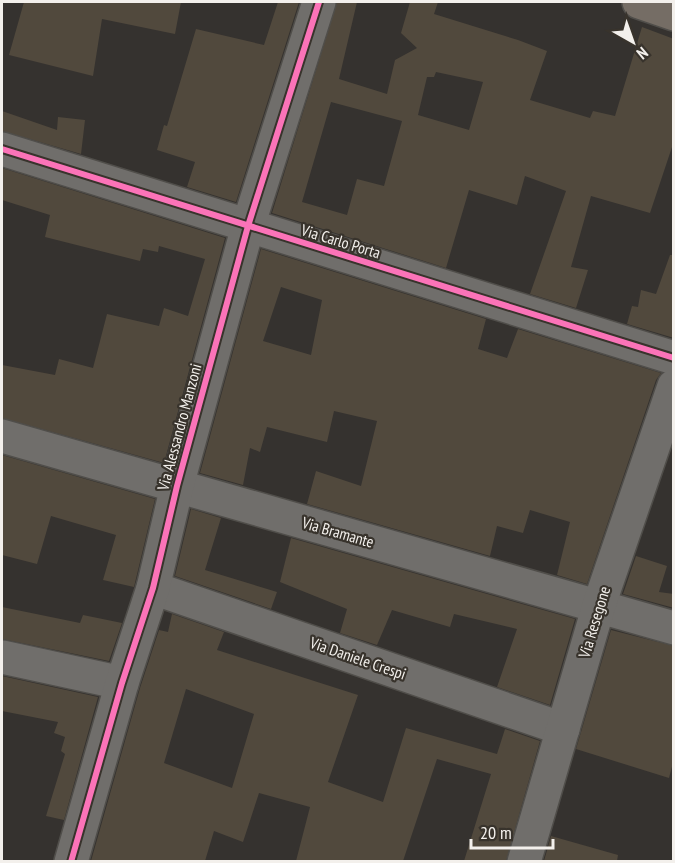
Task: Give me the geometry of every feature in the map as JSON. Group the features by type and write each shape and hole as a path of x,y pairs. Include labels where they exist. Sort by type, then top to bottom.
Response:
{"main road":[{"path":"639,2 674,14"}],"street":[{"name":"Via Alessandro Manzoni","path":"71,861 122,683 153,588 177,486 248,226 319,2"},
{"name":"Via Carlo Porta","path":"2,149 674,358"},
{"name":"Via Resegone","path":"524,861 599,605 674,386"},
{"name":"Via Bramante","path":"2,436 674,628"},
{"name":"Via Daniele Crespi","path":"153,588 563,729"},
{"path":"2,657 122,683"}],"building":[{"path":"24,2 181,2 175,34 102,19 93,76 9,55"},
{"path":"278,2 299,2 236,202 187,187 195,162 157,150 164,125 167,126 196,29 264,45"},
{"path":"337,2 357,2 339,79 387,94 395,60 417,48 401,33 410,2 438,2 434,14 547,51 530,100 590,118 593,111 615,116 642,27 674,39 674,141 650,213 591,196 571,267 588,270 576,308 530,294 566,191 525,176 517,205 469,190 446,268 272,213","holes":["436,72 483,82 469,130 418,115 427,77 434,77","331,102 402,121 384,186 357,179 347,215 302,202"]},
{"path":"2,111 57,130 58,117 85,120 81,154 2,131"},
{"path":"2,168 225,238 164,463 2,418 2,365 55,375 59,359 93,368 107,314 159,326 164,308 188,316 205,259 159,246 158,252 143,249 140,261 45,237 50,215 2,200"},
{"path":"261,249 486,319 478,349 507,358 518,329 661,373 656,380 587,584 557,575 570,522 530,510 523,533 497,526 490,556 307,504 316,471 361,486 377,421 334,411 327,442 267,427 260,452 250,448 243,485 200,473","holes":["281,287 322,300 311,355 263,341"]},
{"path":"670,255 674,255 674,338 627,324 632,306 638,307 641,290 656,294"},
{"path":"2,455 155,499 134,587 103,580 116,535 51,516 37,564 2,555"},
{"path":"191,509 221,518 205,570 277,592 271,609 175,576"},
{"path":"291,538 575,619 550,705 497,687 517,629 454,614 450,627 392,610 377,645 340,633 347,609 280,582"},
{"path":"636,556 667,566 659,592 674,594 674,608 623,594"},
{"path":"2,607 80,623 83,615 122,623 109,661 2,639"},
{"path":"172,614 224,632 217,650 358,695 328,782 383,802 406,728 497,754 505,729 540,741 506,861 464,861 491,774 437,759 403,861 296,861 310,807 259,793 243,842 214,831 205,861 91,861 140,688 159,630 168,632","holes":["186,689 254,714 232,788 164,763"]},
{"path":"611,630 674,646 674,759 669,778 576,749"},
{"path":"2,676 98,697 64,820 46,816 65,754 61,751 65,737 54,733 58,722 2,711"},
{"path":"551,836 618,855 617,861 544,861"}],"cycle path":[{"path":"71,862 122,683 153,588 177,486 248,226 319,2"},
{"path":"2,149 674,358"}]}
